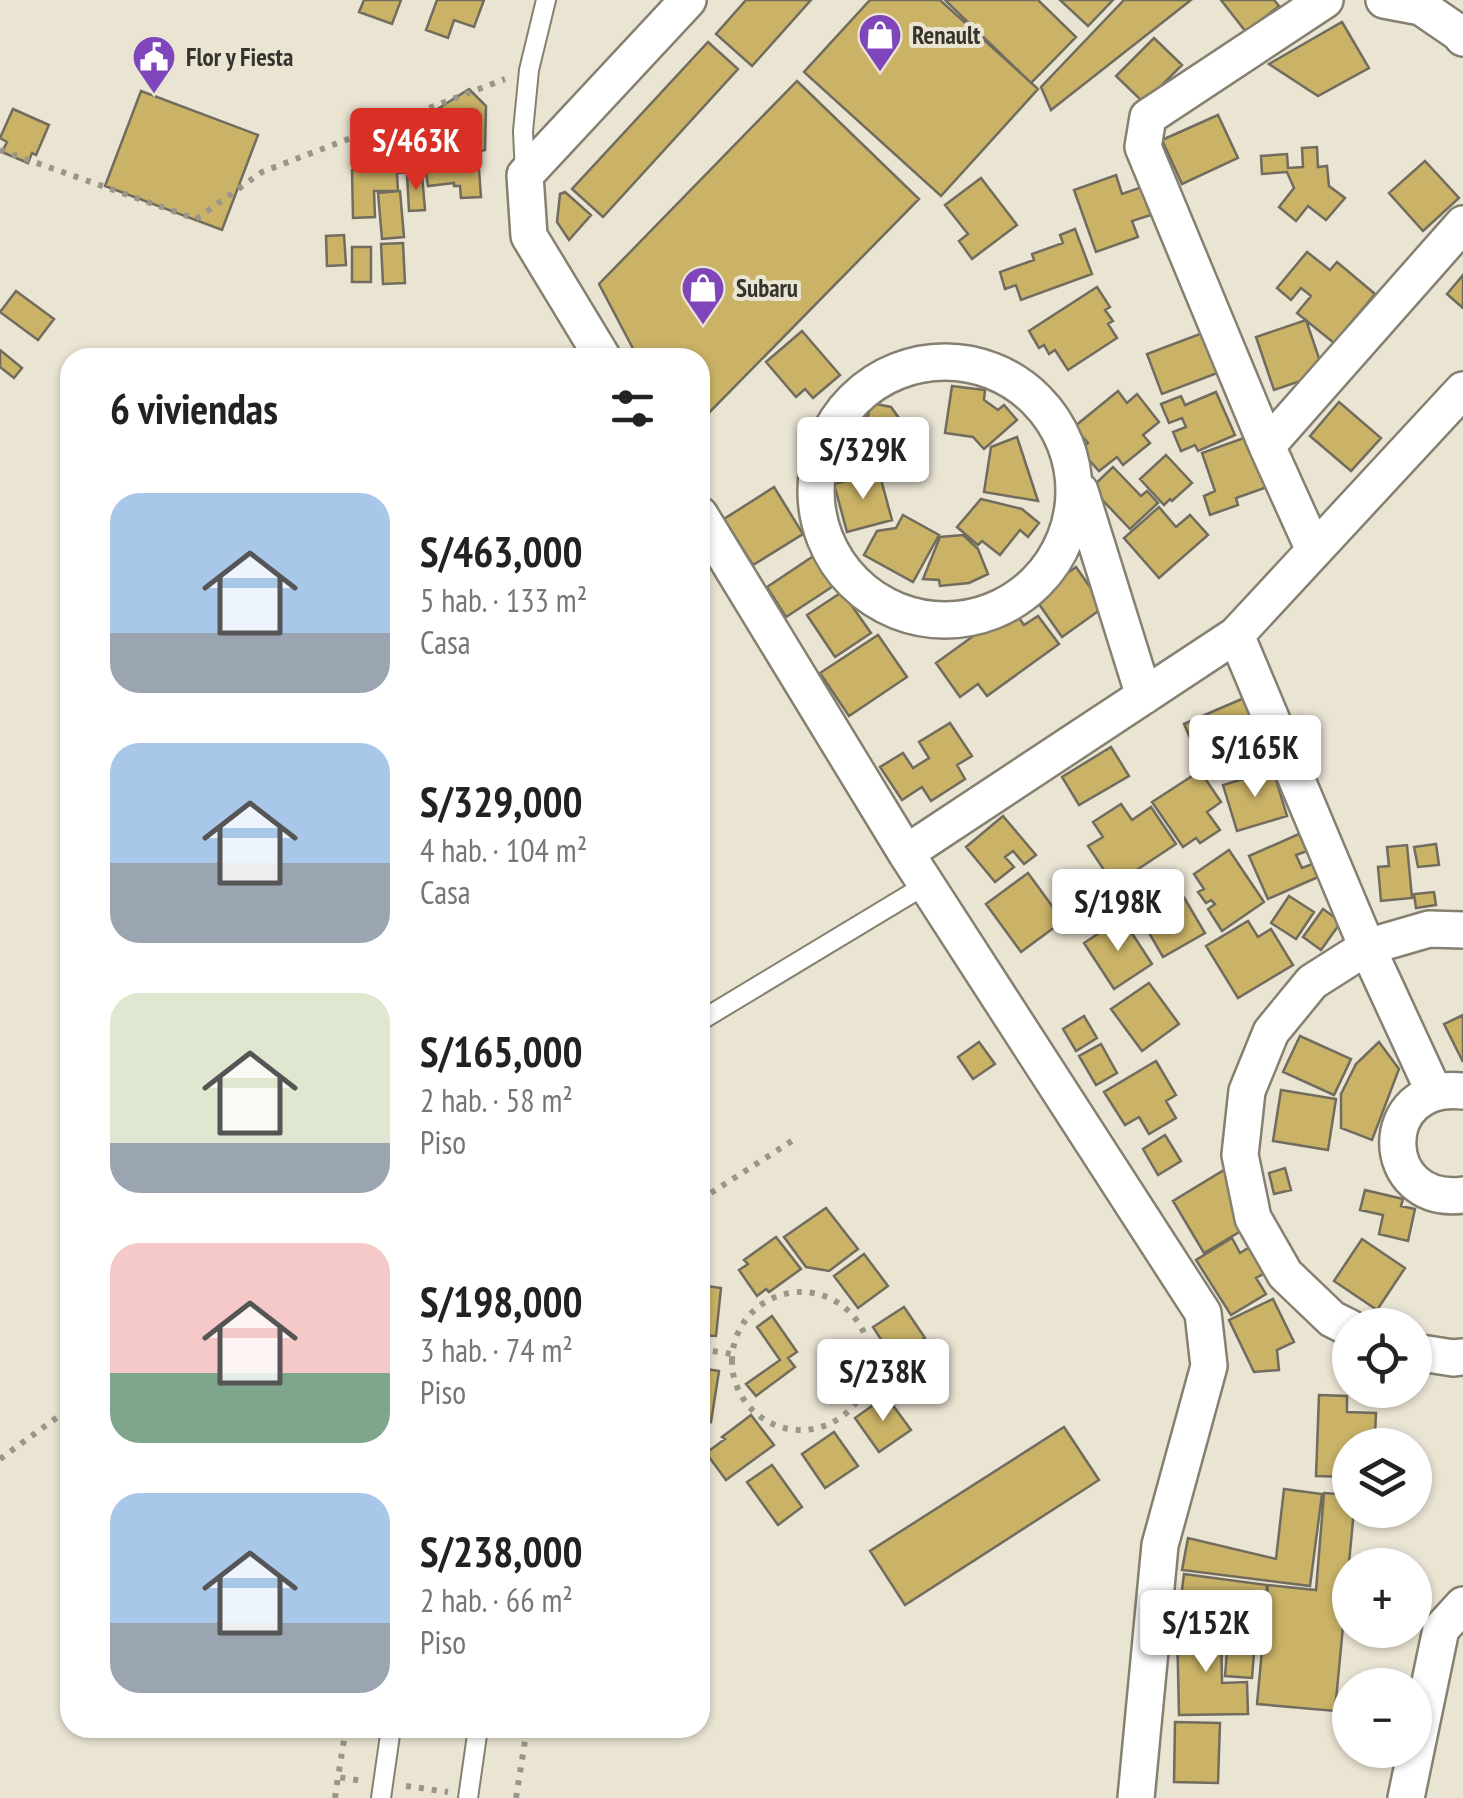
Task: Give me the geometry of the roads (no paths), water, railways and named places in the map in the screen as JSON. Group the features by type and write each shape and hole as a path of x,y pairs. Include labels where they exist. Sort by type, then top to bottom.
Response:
{"street":[{"path":"598,348 529,236 525,175 688,0"},
{"path":"1314,550 1142,147 1148,117 1326,0"},
{"path":"1384,0 1421,7 1463,38"},
{"path":"1267,446 1463,224"},
{"path":"1074,472 1073,518 1056,560 1026,593 987,614 957,619 942,621 898,612 859,589 831,554 817,512 817,471 830,432 854,400 887,376 926,364 966,364 1005,377 1038,401 1062,434 1074,472 1144,696"},
{"path":"906,853 1236,634 1460,398"},
{"path":"710,532 906,853 1203,1313 1209,1366 1160,1545 1136,1798"},
{"path":"1236,634 1367,947 1449,1091 1421,1098 1410,1108 1397,1134 1400,1163 1408,1176 1432,1193 1463,1195"},
{"path":"1332,1319 1285,1274 1254,1218 1240,1155 1247,1091 1271,1032 1312,982 1367,947 1429,929 1463,930"},
{"path":"1432,1355 1463,1357"},
{"path":"1406,1798 1441,1629 1463,1604"}],"lane":[{"path":"525,175 523,131 529,70 546,0"},
{"path":"710,1015 926,884"},
{"path":"381,1798 390,1738"},
{"path":"468,1798 477,1738"}],"place":[{"name":"Renault","path":"880,73"},
{"name":"Flor y Fiesta","path":"154,95"},
{"name":"Subaru","path":"703,326"}]}
